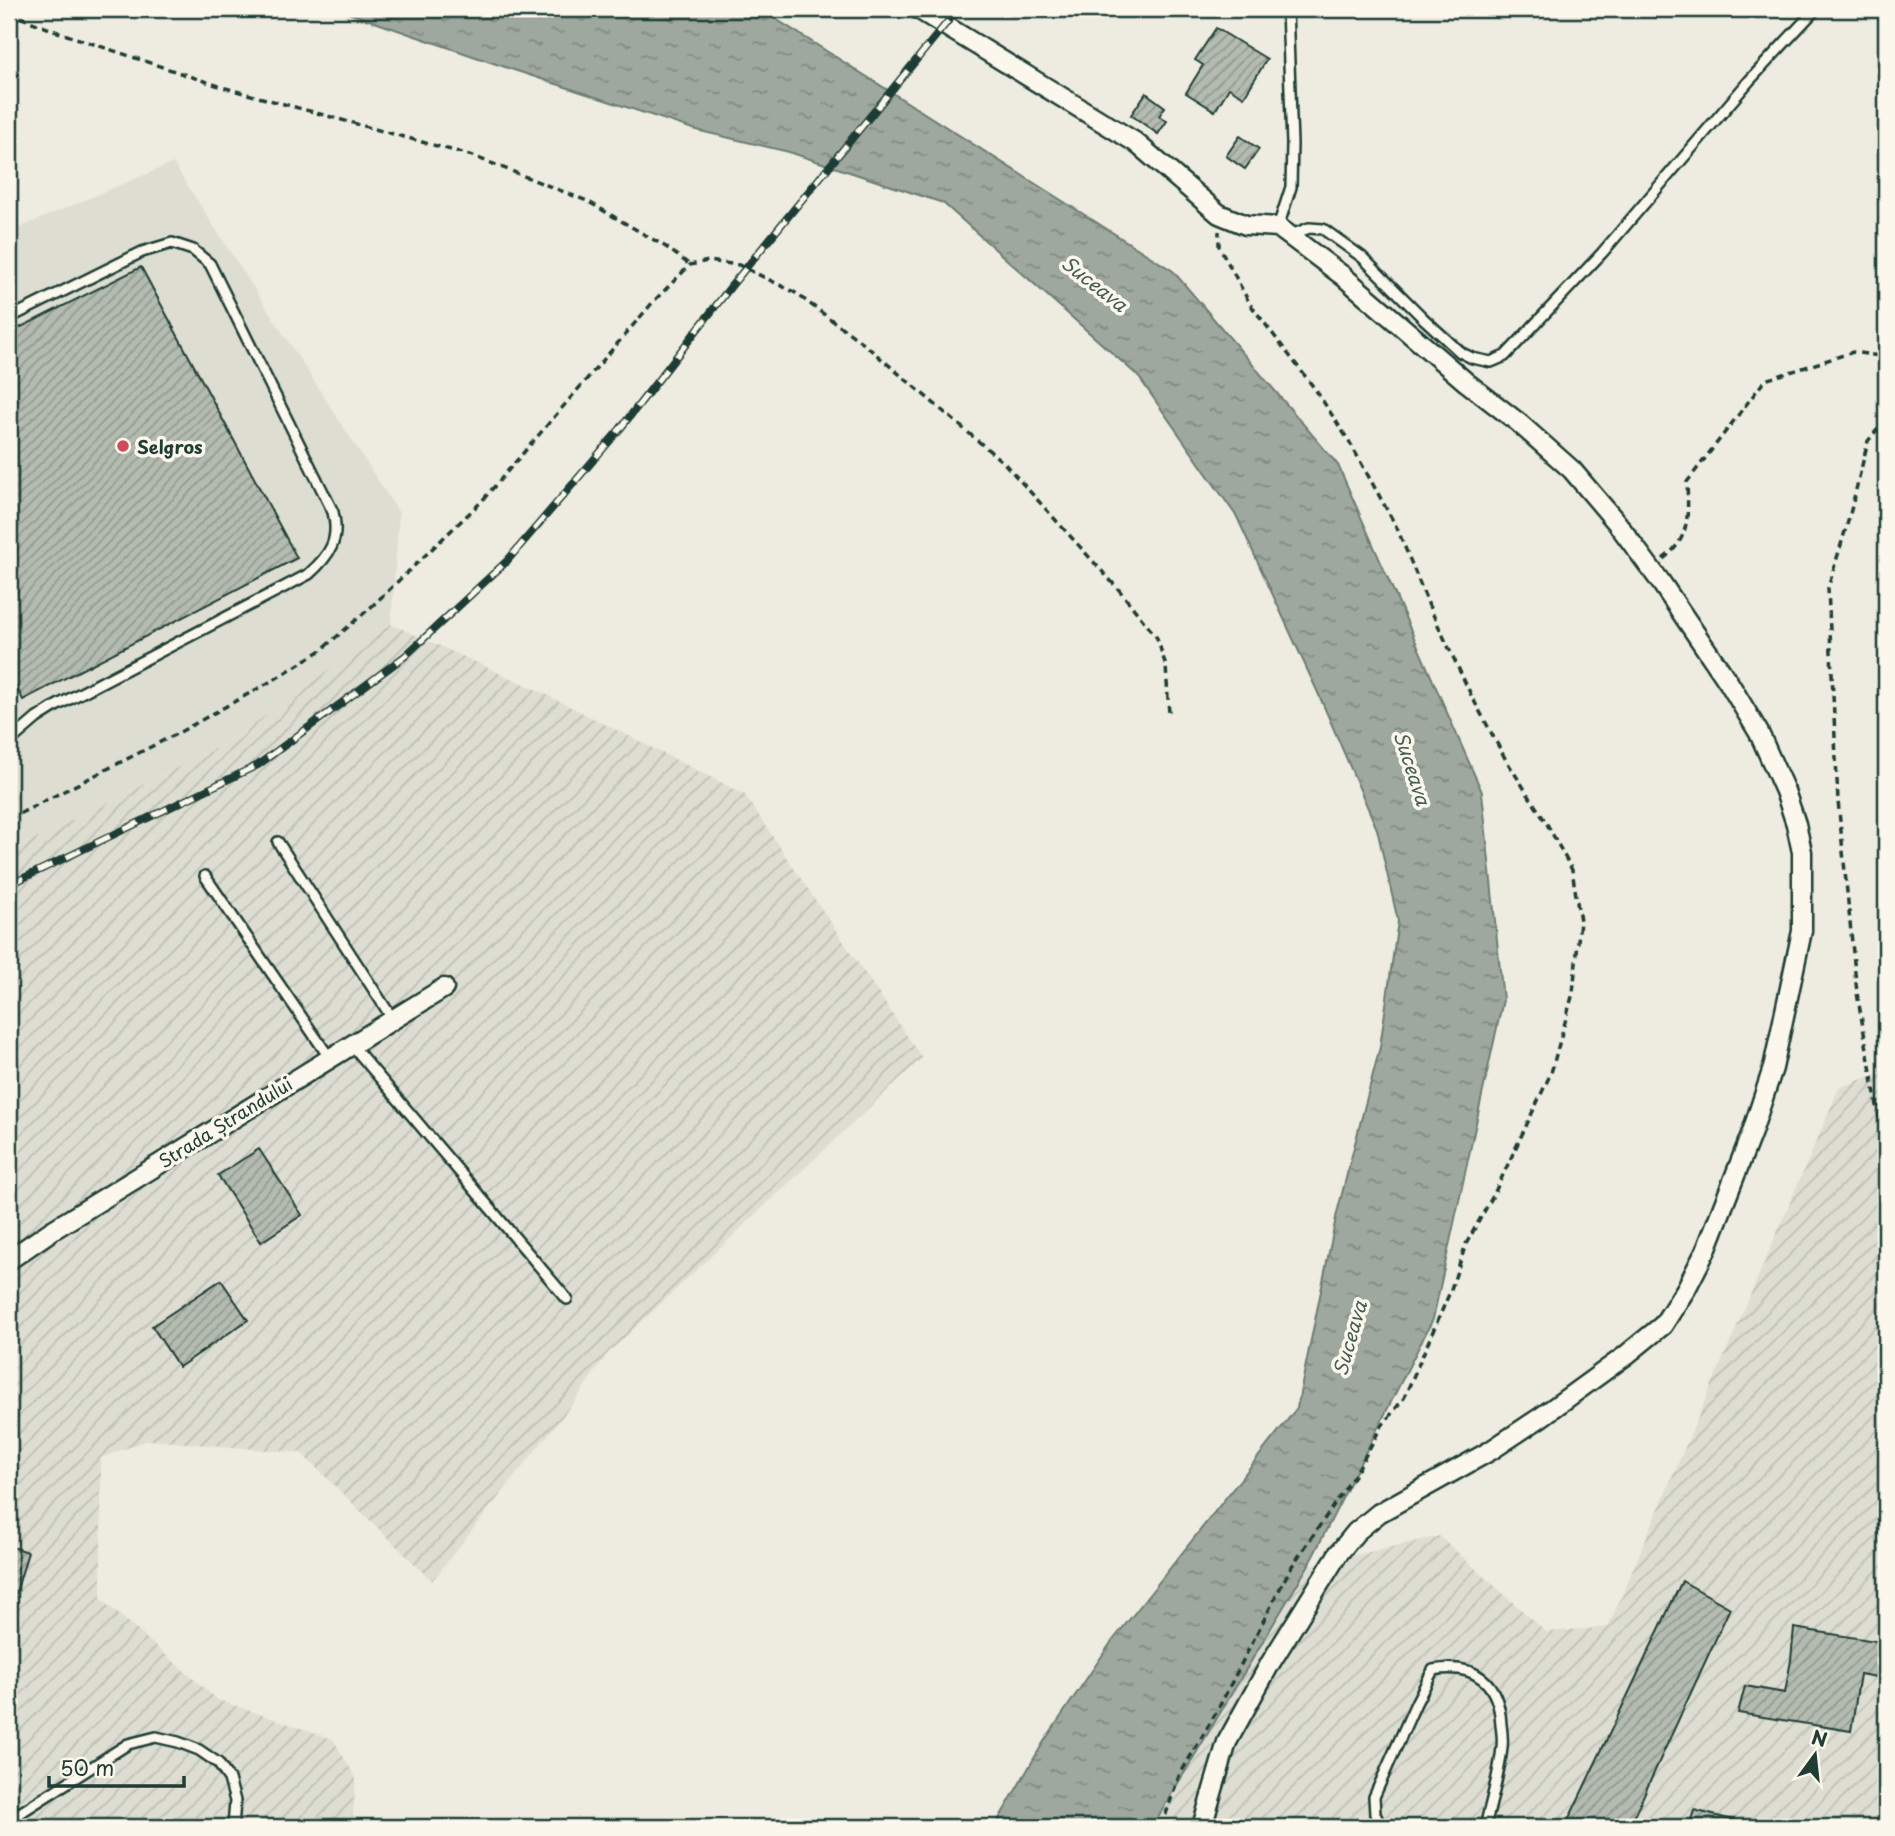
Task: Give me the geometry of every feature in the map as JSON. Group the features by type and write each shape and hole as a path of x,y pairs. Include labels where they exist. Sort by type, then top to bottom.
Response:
{"street":[{"path":"918,9 1135,142 1219,215 1246,225 1283,231 1393,317 1572,470 1651,568 1759,733 1785,791 1802,852 1801,931 1773,1068 1752,1132 1706,1250 1686,1289 1663,1325 1625,1356 1490,1451 1379,1513 1356,1532 1338,1554 1271,1662 1227,1742 1204,1820 1205,1827"},
{"name":"Strada Ștrandului","path":"9,1260 329,1057 444,988"}],"lane":[{"path":"1287,9 1292,144 1291,187 1283,231 1323,229 1362,257 1460,352 1491,362 1505,356 1602,253 1749,81 1816,9"},
{"path":"9,318 142,252 172,243 193,250 211,264 333,512 336,525 333,544 324,560 309,574 56,706 10,738"},
{"path":"278,842 392,1018"},
{"path":"205,876 329,1057"},
{"path":"350,1044 566,1299"},
{"path":"1381,1827 1375,1815 1374,1797 1433,1670 1450,1668 1472,1672 1488,1684 1500,1710 1503,1746 1485,1827"},
{"path":"9,1820 128,1744 156,1737 199,1750 218,1763 229,1779 236,1801 233,1827"}],"path":[{"path":"9,13 222,87 473,156 587,201 666,247 690,265"},
{"path":"1166,1827 1165,1817 1179,1776 1217,1711 1290,1569 1357,1471 1381,1427 1404,1398 1450,1292 1466,1244 1494,1194 1551,1073 1573,993 1580,921 1572,870 1472,697 1429,606 1397,528 1342,430 1315,389 1250,304 1219,246 1219,215"},
{"path":"9,819 180,732 320,651 370,608 481,502 646,310 690,265 708,261 739,265 793,292 864,344 1004,463 1120,591 1157,638 1166,666 1169,714"},
{"path":"1651,568 1676,550 1689,518 1687,482 1765,380 1853,352 1886,357"},
{"path":"1886,419 1868,441 1828,588 1838,801 1857,993 1886,1156"}],"shaded area":[{"path":"173,163 399,513 391,624 232,740 9,852 9,232"},
{"path":"391,624 533,688 744,794 922,1058 607,1354 577,1398 432,1581 301,1453 148,1440 101,1458 101,1599 218,1700 333,1739 356,1778 352,1827 9,1827 9,852 232,740"},
{"path":"1886,1070 1886,1827 1156,1827 1156,1820 1308,1566 1439,1536 1546,1632 1608,1627 1839,1088"}],"water":[{"name":"Suceava","path":"337,9 760,9 1173,271 1338,465 1482,792 1503,1000 1433,1319 1308,1566 1156,1820 1156,1827 996,1827 1043,1743 1110,1644 1297,1408 1337,1213 1380,1047 1398,921 1377,829 1319,695 1237,517 1138,376 943,203 789,152 696,130"}],"building":[{"path":"1216,28 1267,59 1244,97 1229,88 1215,111 1186,93 1203,65 1195,60"},
{"path":"1146,93 1165,107 1159,116 1167,121 1158,134 1131,115"},
{"path":"1240,136 1259,149 1245,169 1226,156"},
{"name":"Selgros","path":"141,267 297,558 23,700 9,672 9,333"},
{"path":"259,1149 302,1215 261,1242 218,1175"},
{"path":"221,1280 248,1320 179,1367 152,1326"},
{"path":"9,1546 28,1552 13,1603 9,1603"},
{"path":"1682,1581 1730,1608 1629,1827 1565,1827"},
{"path":"1794,1628 1882,1642 1876,1677 1860,1674 1851,1731 1738,1713 1745,1686 1785,1693"},
{"path":"1694,1810 1740,1822 1739,1827 1689,1827"}],"railway":[{"path":"9,885 258,765 405,656 507,561 620,429 732,285 958,9"}],"place":[{"name":"Selgros","path":"123,446"}]}
